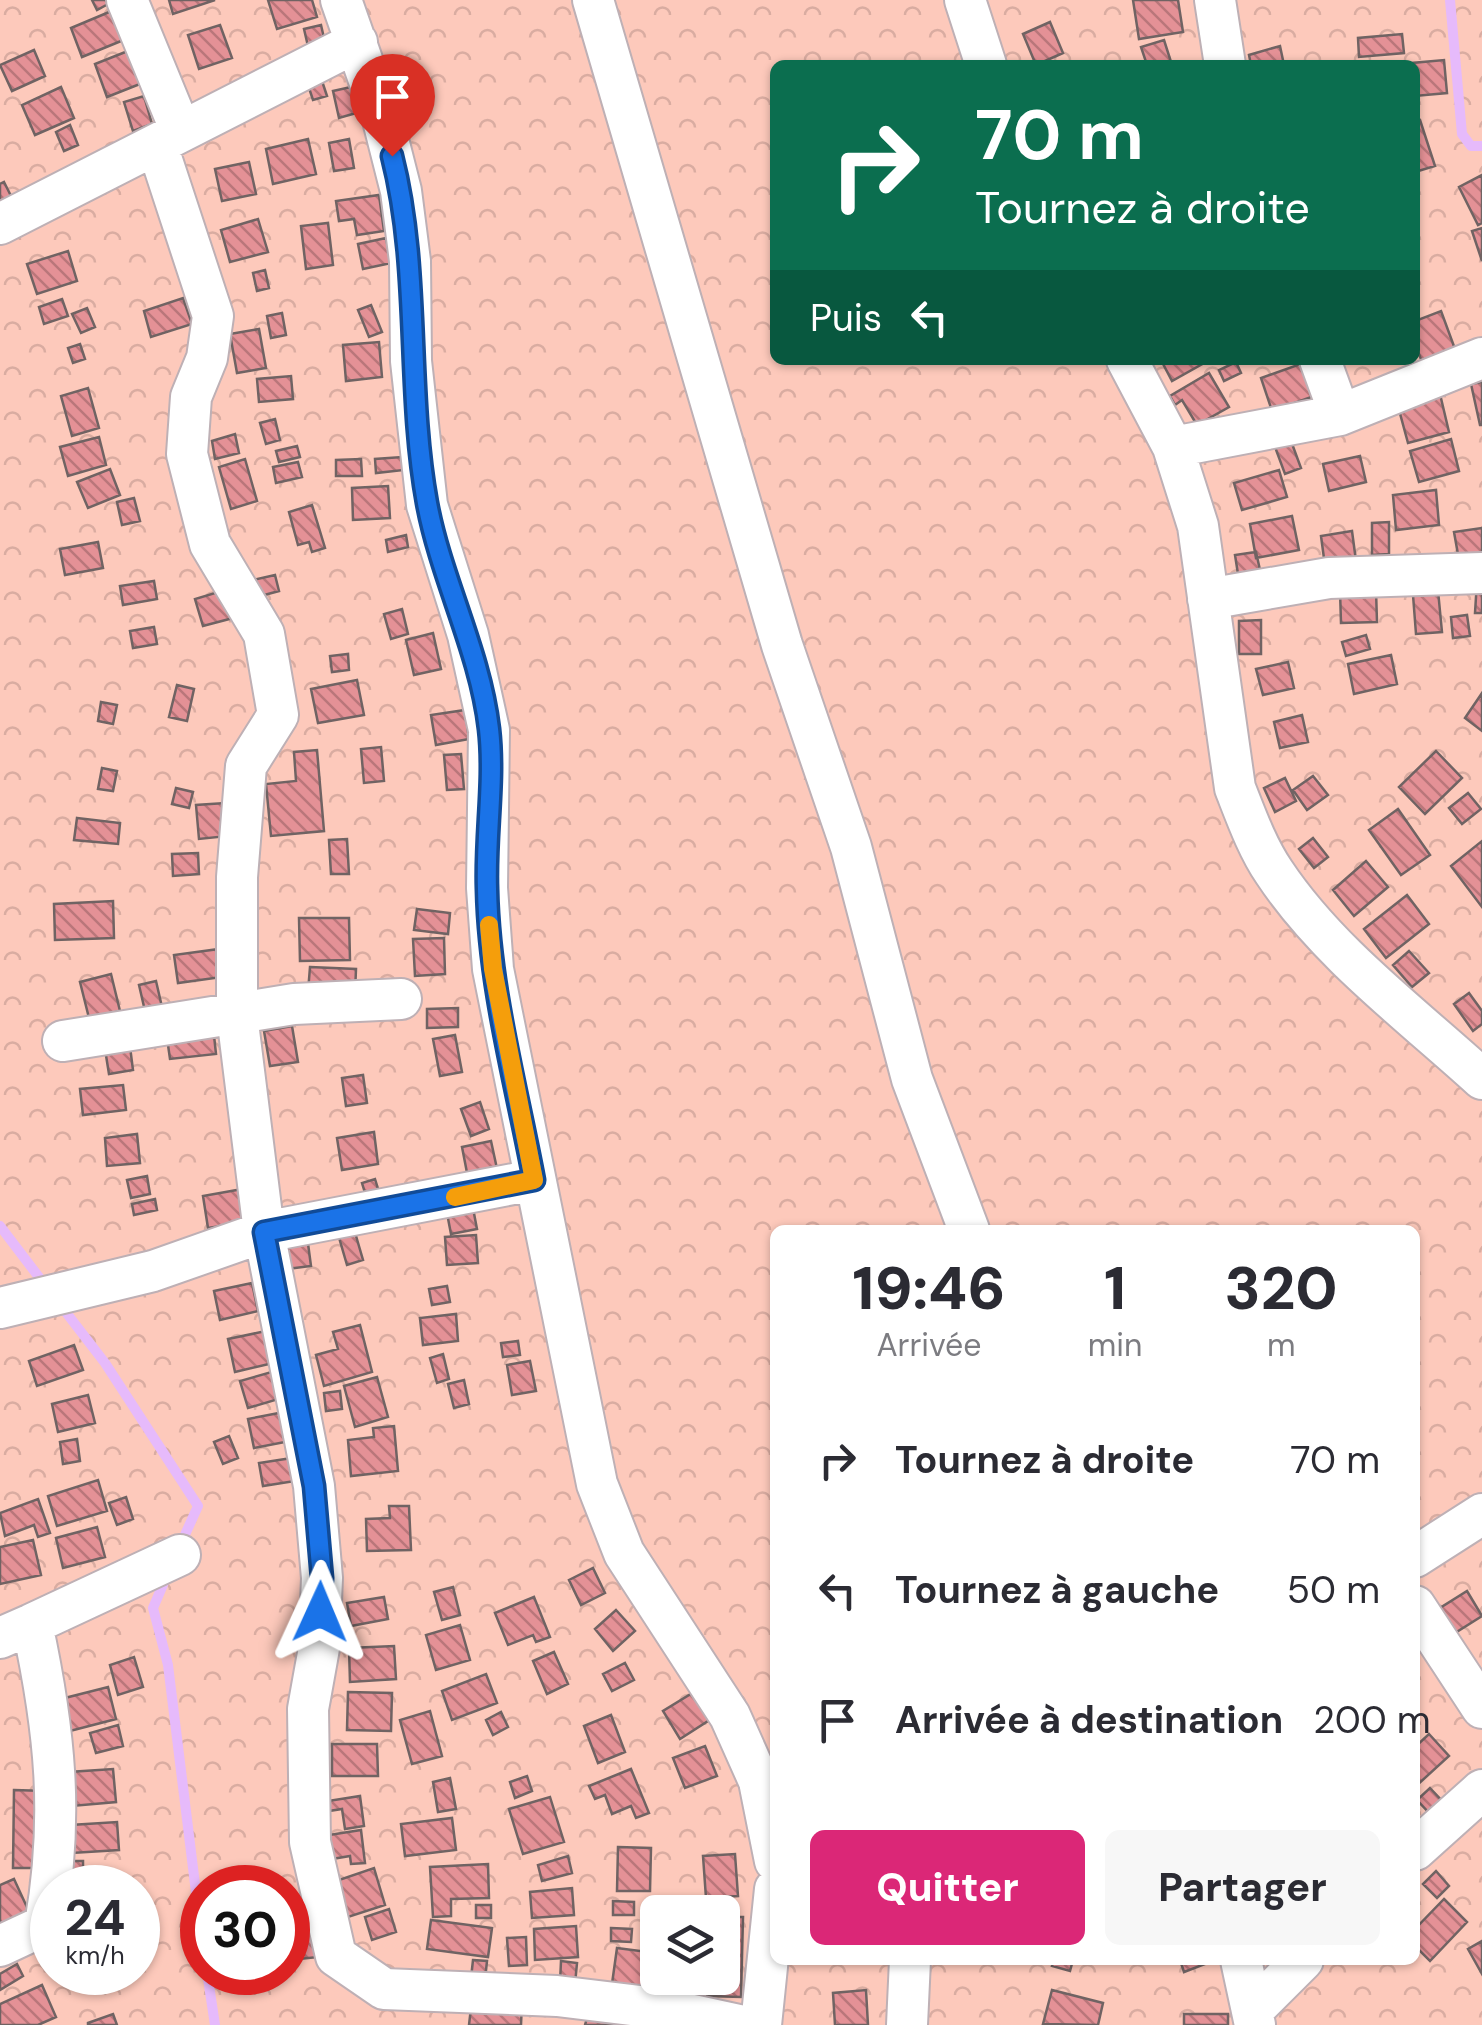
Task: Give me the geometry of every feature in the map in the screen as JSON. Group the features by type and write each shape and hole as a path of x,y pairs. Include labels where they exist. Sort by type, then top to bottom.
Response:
{"street":[{"path":"127,0 169,137 213,316 206,358 192,396 187,454 210,544 264,634 278,715 246,766 237,876 238,1015 264,1232 314,1486 322,1578 319,1648 308,1708 310,1842 336,1956 384,1989 557,1996 665,2010 739,2025"},
{"path":"341,0 358,42 401,191 410,262 411,361 427,504 468,635 490,730 486,888 493,969 597,1484 624,1553 730,1716 758,1781 770,1837"},
{"path":"593,0 782,645 851,847 912,1078 968,1225"},
{"path":"1214,0 1225,60"},
{"path":"973,2 985,60"},
{"path":"0,224 358,42"},
{"path":"1172,447 1340,415 1454,366 1482,358"},
{"path":"1130,365 1172,447 1198,526 1235,788 1274,872 1323,932 1482,1080"},
{"path":"1322,365 1340,415"},
{"path":"1208,599 1328,578 1482,573"},
{"path":"62,1040 294,1004 401,999"},
{"path":"0,1308 153,1271 264,1232 534,1180"},
{"path":"1420,1554 1482,1514"},
{"path":"0,1946 45,1925 57,1859 58,1772 16,1631 180,1554"},
{"path":"1420,1614 1482,1708"},
{"path":"1420,1846 1482,1790"},
{"path":"761,2025 770,1938"},
{"path":"907,2025 910,1965"},
{"path":"1243,1965 1259,2020"},
{"path":"1259,2020 1299,1965"}],"green space":[{"path":"0,0 1482,0 1482,2025 0,2025"}],"building":[{"path":"92,0 109,0 110,3 97,10"},
{"path":"169,0 215,0 173,14"},
{"path":"268,0 312,0 317,17 277,29"},
{"path":"1133,0 1178,0 1183,32 1139,39"},
{"path":"114,10 126,39 82,57 71,28"},
{"path":"1050,22 1063,53 1047,60 1034,60 1023,34"},
{"path":"220,25 232,58 199,69 188,35"},
{"path":"321,25 327,51 310,55 304,29"},
{"path":"1402,34 1404,53 1359,57 1358,38"},
{"path":"1164,40 1170,60 1145,60 1141,47"},
{"path":"1280,46 1283,60 1250,60 1249,55"},
{"path":"133,49 145,82 107,97 95,64"},
{"path":"34,50 45,76 12,91 0,65"},
{"path":"1444,60 1447,93 1420,96 1420,62"},
{"path":"321,78 327,96 313,100 307,82"},
{"path":"61,87 74,118 35,135 22,105"},
{"path":"351,87 356,113 339,118 333,91"},
{"path":"144,96 152,124 133,131 124,102"},
{"path":"1420,120 1435,166 1420,170"},
{"path":"70,125 78,145 64,151 56,132"},
{"path":"308,139 316,174 273,184 266,149"},
{"path":"349,139 354,168 334,171 329,143"},
{"path":"249,162 256,194 222,201 215,169"},
{"path":"1482,175 1482,223 1478,225 1459,187"},
{"path":"4,182 13,200 0,207 0,184"},
{"path":"379,195 384,231 357,235 354,219 339,221 336,201"},
{"path":"258,219 268,252 230,262 221,230"},
{"path":"328,223 333,265 306,269 301,226"},
{"path":"1482,228 1482,261 1472,231"},
{"path":"386,238 391,263 363,269 358,244"},
{"path":"68,251 77,281 37,294 27,264"},
{"path":"265,270 269,288 257,291 253,273"},
{"path":"183,298 192,324 151,337 144,311"},
{"path":"62,299 68,316 44,324 39,307"},
{"path":"371,305 382,332 369,337 358,310"},
{"path":"87,308 95,327 81,333 72,314"},
{"path":"1441,311 1455,349 1422,362 1420,319"},
{"path":"282,313 286,335 271,338 267,316"},
{"path":"259,329 266,368 237,373 230,334"},
{"path":"379,342 382,377 346,381 343,345"},
{"path":"80,344 85,359 73,363 68,348"},
{"path":"1164,365 1200,365 1172,381"},
{"path":"1237,365 1241,373 1224,381 1219,370"},
{"path":"1307,365 1317,395 1272,411 1261,378"},
{"path":"1209,373 1229,407 1197,425 1182,400 1175,405 1170,396"},
{"path":"291,376 293,399 259,402 257,379"},
{"path":"1482,382 1482,425 1480,425 1471,384"},
{"path":"88,388 99,428 72,436 61,396"},
{"path":"1440,394 1449,432 1408,443 1398,406"},
{"path":"275,419 280,440 266,444 260,423"},
{"path":"235,434 239,453 215,459 212,441"},
{"path":"99,437 106,465 68,476 60,447"},
{"path":"1451,439 1459,471 1419,482 1410,451"},
{"path":"1291,441 1301,468 1285,474 1275,447"},
{"path":"297,446 300,457 279,462 276,451"},
{"path":"1360,456 1366,482 1329,491 1323,464"},
{"path":"402,457 404,470 376,473 375,459"},
{"path":"245,459 257,501 231,509 219,467"},
{"path":"361,459 362,476 336,476 336,460"},
{"path":"298,462 302,477 276,483 273,467"},
{"path":"110,469 120,495 88,508 77,482"},
{"path":"1279,470 1287,497 1242,510 1234,483"},
{"path":"388,486 390,518 353,520 352,488"},
{"path":"1436,490 1439,525 1396,530 1393,495"},
{"path":"134,498 140,521 122,525 117,502"},
{"path":"312,505 325,548 312,552 309,542 298,545 289,512"},
{"path":"1292,516 1299,550 1256,558 1250,524"},
{"path":"1389,522 1389,554 1372,555 1372,523"},
{"path":"1482,528 1482,557 1459,560 1454,532"},
{"path":"1352,531 1356,561 1325,566 1321,536"},
{"path":"406,535 408,547 388,552 386,540"},
{"path":"98,542 103,568 65,575 60,549"},
{"path":"1256,552 1260,570 1238,574 1235,555"},
{"path":"275,575 279,591 257,597 253,580"},
{"path":"1437,580 1442,632 1416,634 1412,582"},
{"path":"154,581 157,599 123,605 120,586"},
{"path":"1477,581 1482,581 1482,613 1475,613"},
{"path":"225,590 233,618 203,626 195,599"},
{"path":"1376,590 1377,622 1341,623 1340,591"},
{"path":"402,609 408,634 391,639 384,614"},
{"path":"1467,615 1470,636 1453,638 1451,617"},
{"path":"1261,620 1261,654 1239,654 1239,621"},
{"path":"154,627 157,644 133,648 130,631"},
{"path":"433,633 441,669 414,675 406,640"},
{"path":"1366,635 1370,649 1346,656 1342,642"},
{"path":"348,654 349,670 332,672 330,656"},
{"path":"1391,655 1397,684 1354,694 1348,664"},
{"path":"1288,662 1294,688 1263,695 1256,669"},
{"path":"357,680 364,715 318,723 311,689"},
{"path":"177,685 194,689 187,721 169,717"},
{"path":"1482,693 1482,731 1465,718"},
{"path":"101,702 117,705 113,724 98,721"},
{"path":"465,710 469,739 436,745 431,715"},
{"path":"1302,715 1308,742 1280,748 1274,722"},
{"path":"381,747 384,781 364,783 361,749"},
{"path":"317,750 324,831 271,836 266,784 296,781 294,752"},
{"path":"1436,751 1462,778 1425,814 1399,787"},
{"path":"461,754 464,789 447,790 444,755"},
{"path":"102,768 117,771 113,791 98,789"},
{"path":"1313,776 1328,795 1307,810 1293,790"},
{"path":"1285,778 1296,801 1275,812 1264,788"},
{"path":"176,788 193,792 189,808 172,804"},
{"path":"1468,793 1481,809 1462,824 1449,808"},
{"path":"225,803 228,836 199,839 196,805"},
{"path":"1398,809 1430,855 1401,875 1369,830"},
{"path":"77,818 120,823 118,844 74,840"},
{"path":"1313,838 1328,857 1314,868 1299,849"},
{"path":"347,839 349,874 331,874 329,840"},
{"path":"1482,841 1482,907 1451,866"},
{"path":"198,853 199,874 173,876 172,854"},
{"path":"1366,861 1388,887 1354,916 1333,890"},
{"path":"1407,895 1429,924 1386,958 1364,929"},
{"path":"113,901 114,938 55,940 54,904"},
{"path":"417,909 450,913 448,934 414,930"},
{"path":"299,918 349,918 350,960 300,961"},
{"path":"444,938 445,974 415,976 413,939"},
{"path":"219,949 222,977 178,983 174,955"},
{"path":"1409,951 1429,973 1412,987 1393,965"},
{"path":"310,967 356,969 355,994 308,992"},
{"path":"111,974 120,1011 89,1018 80,982"},
{"path":"156,981 162,1007 145,1011 139,985"},
{"path":"1469,993 1482,1011 1482,1024 1473,1031 1454,1004"},
{"path":"458,1008 458,1027 427,1028 427,1009"},
{"path":"213,1026 216,1054 170,1059 166,1031"},
{"path":"292,1026 298,1062 270,1066 264,1031"},
{"path":"455,1035 462,1072 440,1076 433,1039"},
{"path":"129,1039 133,1070 109,1074 104,1043"},
{"path":"363,1075 367,1103 346,1106 342,1078"},
{"path":"123,1085 126,1110 83,1115 80,1089"},
{"path":"480,1102 489,1129 471,1136 461,1109"},
{"path":"374,1132 378,1164 342,1170 337,1138"},
{"path":"137,1134 140,1163 107,1166 105,1138"},
{"path":"491,1141 499,1178 469,1183 462,1147"},
{"path":"147,1176 150,1194 131,1198 127,1180"},
{"path":"375,1179 379,1192 366,1196 362,1183"},
{"path":"248,1188 253,1221 208,1228 203,1196"},
{"path":"155,1199 157,1210 134,1215 132,1204"},
{"path":"472,1203 477,1229 451,1234 446,1208"},
{"path":"354,1229 363,1260 347,1265 338,1234"},
{"path":"476,1235 478,1263 447,1265 445,1237"},
{"path":"307,1236 311,1266 279,1270 275,1241"},
{"path":"252,1283 258,1311 220,1320 214,1291"},
{"path":"447,1286 450,1302 432,1305 429,1289"},
{"path":"456,1314 458,1341 423,1345 420,1318"},
{"path":"360,1325 372,1372 324,1386 316,1355 338,1349 333,1332"},
{"path":"266,1331 273,1363 235,1372 228,1339"},
{"path":"518,1341 520,1355 503,1357 501,1343"},
{"path":"74,1345 83,1370 37,1386 29,1361"},
{"path":"443,1354 449,1379 437,1383 430,1358"},
{"path":"530,1361 536,1391 512,1395 507,1365"},
{"path":"275,1371 282,1398 248,1408 240,1381"},
{"path":"377,1377 388,1417 355,1427 344,1386"},
{"path":"464,1380 469,1404 454,1408 448,1384"},
{"path":"340,1391 342,1409 326,1411 324,1393"},
{"path":"88,1395 95,1423 58,1432 52,1404"},
{"path":"284,1412 290,1441 254,1448 248,1419"},
{"path":"394,1426 398,1471 351,1476 348,1440 374,1437 373,1428"},
{"path":"229,1436 238,1458 223,1464 214,1442"},
{"path":"77,1439 80,1461 63,1464 60,1442"},
{"path":"292,1458 295,1481 263,1486 259,1463"},
{"path":"98,1480 107,1511 57,1526 48,1496"},
{"path":"126,1497 133,1519 117,1525 109,1503"},
{"path":"38,1499 50,1533 38,1537 34,1525 5,1536 0,1513"},
{"path":"389,1506 409,1506 411,1550 367,1551 366,1519 390,1518"},
{"path":"97,1527 105,1557 63,1568 56,1538"},
{"path":"33,1540 41,1575 0,1584 0,1547"},
{"path":"593,1568 605,1593 581,1605 569,1580"},
{"path":"453,1587 460,1615 442,1620 434,1592"},
{"path":"1467,1591 1482,1616 1455,1633 1440,1608"},
{"path":"384,1597 388,1619 351,1626 347,1603"},
{"path":"534,1597 550,1637 536,1642 533,1635 508,1645 495,1613"},
{"path":"616,1610 635,1631 613,1651 595,1629"},
{"path":"460,1625 470,1660 436,1670 426,1635"},
{"path":"394,1646 396,1679 350,1682 349,1648"},
{"path":"554,1652 568,1684 547,1694 533,1661"},
{"path":"134,1657 143,1687 118,1695 110,1665"},
{"path":"625,1663 634,1680 612,1691 603,1674"},
{"path":"486,1674 497,1703 452,1720 442,1691"},
{"path":"108,1687 116,1719 70,1731 61,1699"},
{"path":"348,1692 392,1693 391,1731 347,1730"},
{"path":"694,1692 711,1719 680,1739 663,1711"},
{"path":"430,1711 442,1756 412,1764 400,1720"},
{"path":"501,1712 508,1727 493,1735 486,1720"},
{"path":"611,1715 625,1752 598,1763 584,1726"},
{"path":"118,1725 123,1746 96,1753 90,1733"},
{"path":"1429,1734 1449,1756 1420,1782 1420,1742"},
{"path":"332,1744 377,1744 378,1776 332,1776"},
{"path":"705,1746 717,1776 685,1788 673,1758"},
{"path":"113,1769 116,1802 72,1806 69,1772"},
{"path":"631,1769 649,1813 636,1818 631,1806 612,1814 605,1795 595,1799 589,1786"},
{"path":"527,1776 532,1791 515,1798 510,1782"},
{"path":"450,1778 456,1809 438,1812 433,1782"},
{"path":"1430,1788 1445,1804 1432,1816 1420,1803 1420,1797"},
{"path":"14,1790 46,1791 44,1865 13,1868"},
{"path":"360,1796 364,1826 345,1829 342,1809 329,1811 328,1801"},
{"path":"550,1797 564,1842 523,1854 509,1809"},
{"path":"452,1818 456,1850 405,1856 401,1824"},
{"path":"117,1822 119,1850 72,1853 71,1825"},
{"path":"361,1830 365,1863 351,1864 350,1856 332,1859 329,1835"},
{"path":"618,1847 651,1848 650,1891 617,1891"},
{"path":"735,1854 738,1895 706,1895 703,1856"},
{"path":"568,1856 572,1873 542,1881 538,1865"},
{"path":"488,1864 489,1898 451,1899 451,1916 433,1917 430,1867"},
{"path":"374,1868 385,1905 348,1917 336,1881"},
{"path":"1436,1871 1449,1886 1437,1898 1423,1884"},
{"path":"14,1879 30,1916 0,1931 0,1885"},
{"path":"572,1888 574,1915 532,1918 530,1892"},
{"path":"1444,1899 1467,1922 1430,1961 1420,1951 1420,1924"},
{"path":"613,1901 634,1902 634,1915 613,1915"},
{"path":"476,1905 491,1905 491,1918 476,1918"},
{"path":"389,1909 396,1932 372,1940 365,1917"},
{"path":"743,1917 741,1997 707,1996 740,1995"},
{"path":"431,1920 492,1928 488,1957 427,1949"},
{"path":"310,1924 316,1924 319,1957 310,1958"},
{"path":"576,1926 578,1957 535,1960 534,1929"},
{"path":"611,1928 632,1929 631,1942 611,1941"},
{"path":"526,1937 527,1965 509,1966 507,1938"},
{"path":"1482,1941 1482,1974 1468,1949"},
{"path":"617,1948 640,1951 641,1996 611,1991"},
{"path":"473,1960 487,1961 485,1980 471,1978"},
{"path":"561,1961 577,1963 575,1984 560,1983"},
{"path":"17,1964 23,1976 0,1990 0,1974"},
{"path":"1052,1965 1072,1965 1070,1971"},
{"path":"1182,1965 1202,1965 1184,1972"},
{"path":"30,1990 30,1995 46,1995 56,2017 38,2025 0,2025 0,2004"},
{"path":"866,1990 868,2025 835,2025 833,1993"},
{"path":"1052,1990 1103,2003 1098,2025 1043,2024"},
{"path":"472,1999 522,2002 521,2025 469,2025"},
{"path":"590,2008 633,2025 585,2025"},
{"path":"113,2014 117,2025 88,2025 88,2023"},
{"path":"1184,2014 1228,2014 1228,2025 1184,2025"}],"waterway":[{"path":"1450,0 1462,134 1471,146 1482,146"},
{"path":"0,1226 48,1289"},
{"path":"58,1302 105,1363 198,1506 179,1548"},
{"path":"168,1573 153,1608 168,1665 193,1865"},
{"path":"210,1995 215,2025"}],"slow traffic":[{"path":"455,1197 534,1180 493,969 489,925"}],"route":[{"path":"320,1612 322,1578 314,1486 286,1362 264,1232 534,1180 493,969 486,888 490,730 468,635 427,504 411,361 410,262 401,191 392,156"}]}
